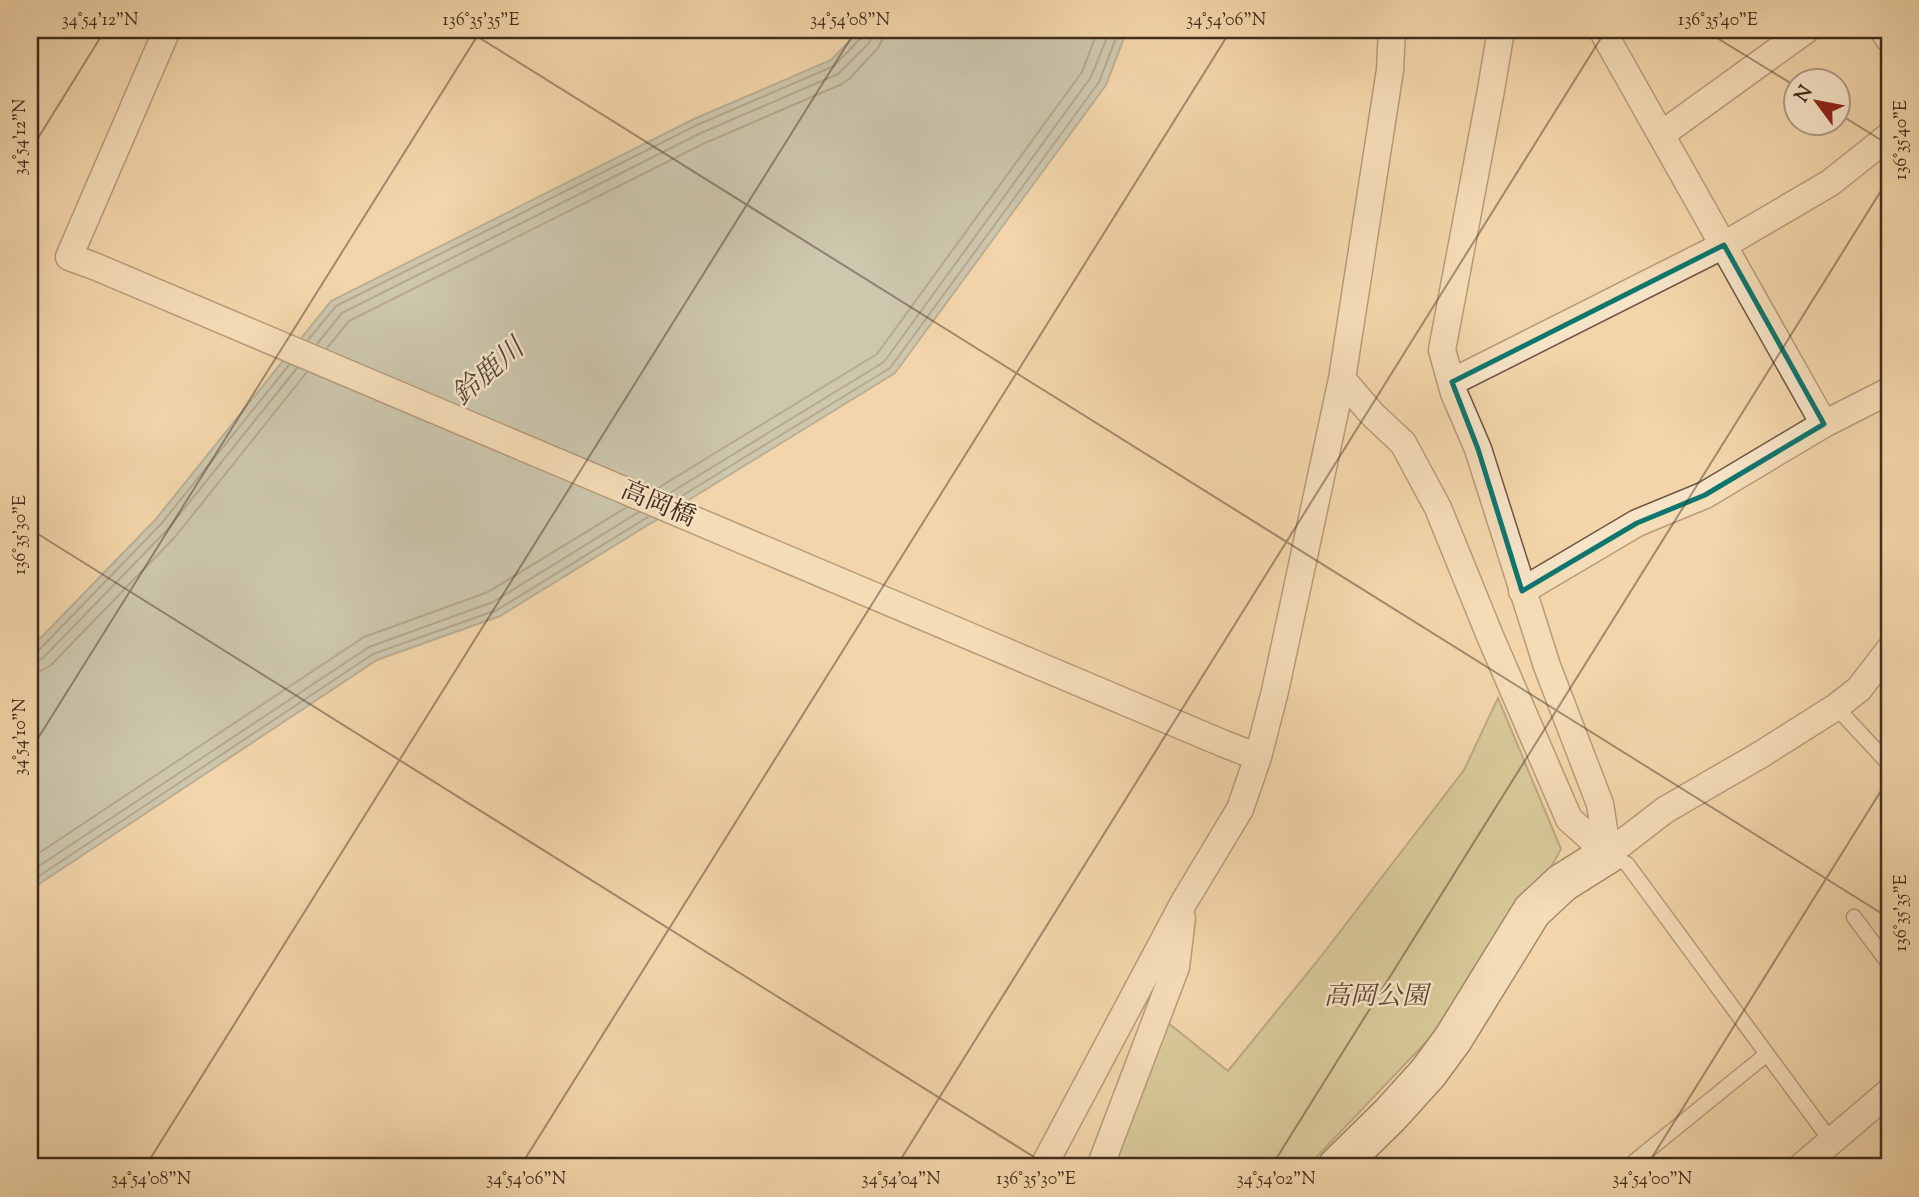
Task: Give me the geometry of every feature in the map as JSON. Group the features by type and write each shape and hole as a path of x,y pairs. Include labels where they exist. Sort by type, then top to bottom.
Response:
{"street":[{"name":"高岡橋","path":"167,30 69,257 1258,757"},
{"path":"1043,1167 1184,902 1240,809 1258,757 1275,691 1342,379 1390,70 1392,30"},
{"path":"1501,30 1442,350 1454,393 1478,449 1547,666 1600,804 1608,854"},
{"path":"1602,30 1824,424"},
{"path":"1661,134 1806,30"},
{"path":"1883,30 1889,39"},
{"path":"1452,382 1724,245 1830,183 1889,136"},
{"path":"1342,379 1372,414 1403,443 1438,508 1569,819 1608,854"},
{"path":"1522,591 1637,523 1705,495 1824,424 1889,391"},
{"path":"1337,1167 1428,1073 1453,1039 1532,911 1562,883 1608,854 1665,810 1760,755 1836,706 1859,689 1889,650"},
{"path":"1100,1167 1176,967 1184,902"},
{"path":"1801,1167 1889,1092"}],"lane":[{"path":"1836,706 1889,764"},
{"path":"1608,854 1627,864 1831,1141"},
{"path":"1854,917 1889,964"},
{"path":"1640,1167 1635,1161 1767,1054"}],"highlighted area":[{"path":"1724,245 1824,424 1705,495 1637,523 1522,591 1478,449 1452,382"}],"green space":[{"name":"高岡公園","path":"1498,698 1561,849 1548,873 1517,903 1430,1038 1307,1167 1113,1167 1167,1022 1228,1071 1319,959 1464,770"}],"water":[{"name":"鈴鹿川","path":"860,30 1127,30 1106,85 895,373 500,616 377,660 30,890 30,649 156,519 331,301 694,119 831,60"}]}
